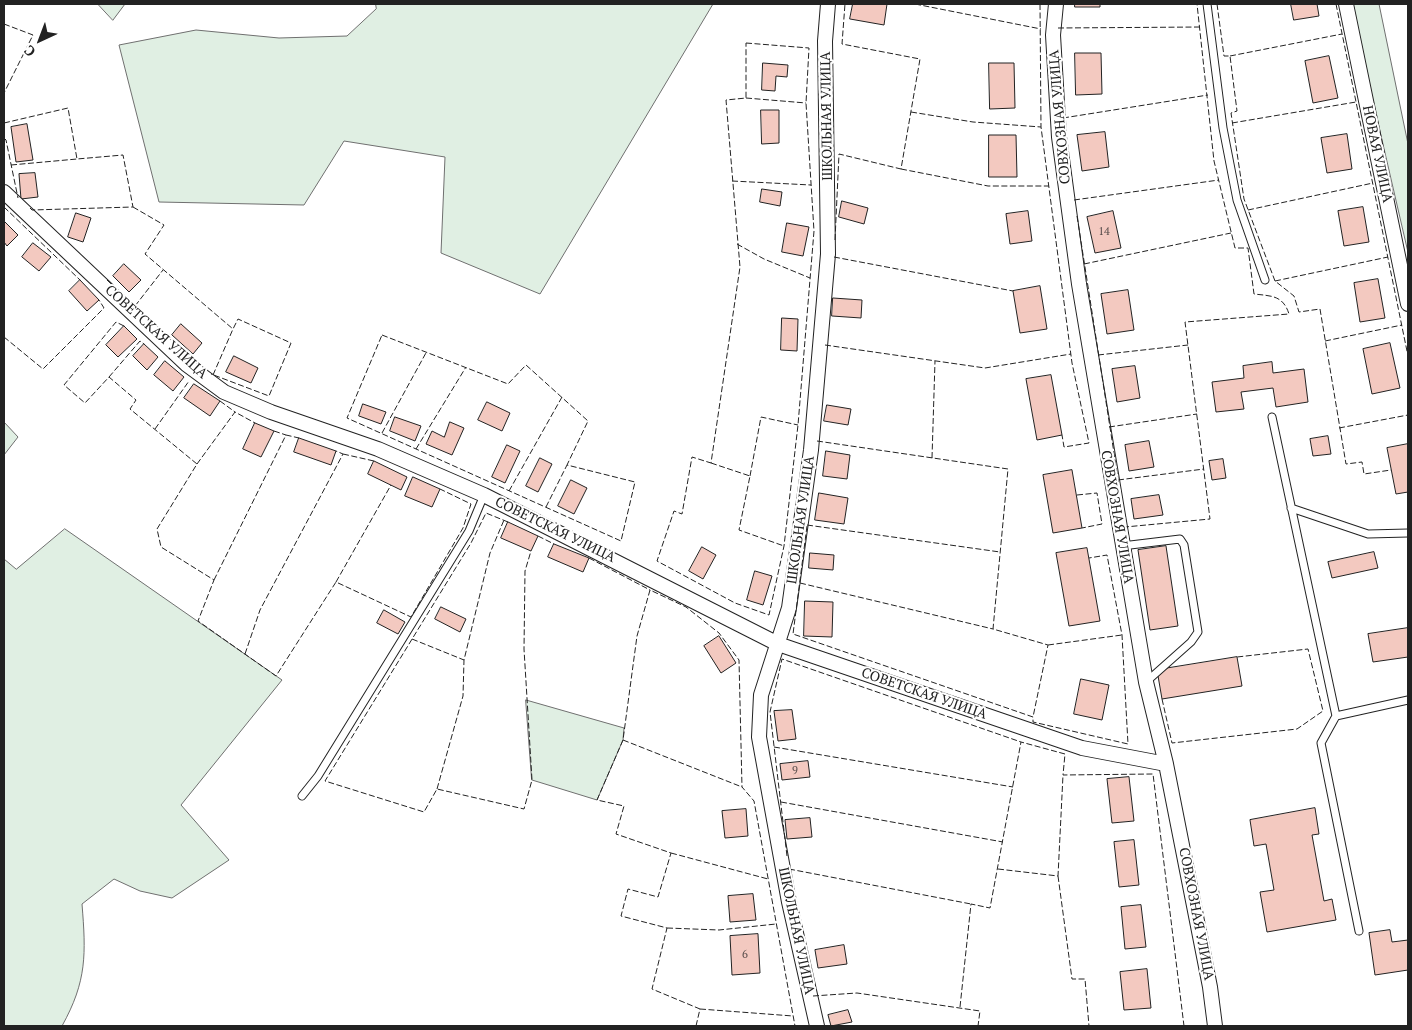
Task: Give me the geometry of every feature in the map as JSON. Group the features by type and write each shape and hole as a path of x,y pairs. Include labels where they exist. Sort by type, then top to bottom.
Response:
{"street":[{"name":"ШКОЛЬНАЯ УЛИЦА","path":"817,1026 788,902 759,737 761,695 789,608 811,450 828,254 825,41 828,4"},
{"name":"СОВХОЗНАЯ УЛИЦА","path":"1056,4 1053,35 1059,138 1079,284 1146,682 1166,764 1210,987 1215,1026"},
{"name":"НОВАЯ УЛИЦА","path":"1346,4 1408,304"},
{"name":"СОВЕТСКАЯ УЛИЦА","path":"4,192 186,364 224,392 271,412 378,449 484,495 618,562 714,614 778,644 1082,748 1166,764"}],"lane":[{"path":"1207,4 1222,128 1238,200 1265,280"},
{"path":"1272,417 1336,716 1321,743 1359,931"},
{"path":"302,796 323,768 469,531 484,495"},
{"path":"1291,508 1368,534 1408,533"},
{"path":"1122,546 1180,539 1184,545 1198,632 1191,642 1146,682"},
{"path":"1336,716 1408,700"}],"green space":[{"path":"98,4 125,4 113,20"},
{"path":"376,4 713,4 540,294 441,253 445,157 344,141 304,205 159,202 119,45 196,30 279,38 347,36 376,9"},
{"path":"1351,4 1379,4 1408,144 1408,252"},
{"path":"4,422 18,437 4,455"},
{"path":"65,529 282,680 181,805 229,860 172,898 140,891 114,879 82,904 83,967 76,995 62,1026 4,1026 4,559 16,569"},
{"path":"526,700 624,728 623,740 597,800 532,780"}],"building":[{"path":"853,4 887,4 884,25 850,19"},
{"path":"1075,4 1100,4 1100,7 1075,7"},
{"path":"1291,4 1317,4 1319,16 1294,20"},
{"path":"1075,53 1101,53 1102,94 1076,95"},
{"path":"1329,56 1338,98 1313,103 1305,61"},
{"path":"763,63 788,65 787,77 776,76 775,91 762,90"},
{"path":"989,63 1014,63 1015,108 990,109"},
{"path":"761,110 779,110 779,143 762,144"},
{"path":"27,124 33,160 16,162 11,127"},
{"path":"1105,132 1109,167 1082,171 1077,135"},
{"path":"1347,134 1352,169 1327,173 1321,138"},
{"path":"989,135 1016,135 1017,177 989,177"},
{"path":"35,173 38,197 21,199 19,174"},
{"path":"762,189 782,192 780,206 760,202"},
{"path":"842,201 868,208 864,224 839,217"},
{"path":"1363,207 1369,242 1344,246 1338,211"},
{"path":"1028,211 1032,241 1010,244 1006,214"},
{"path":"1113,211 1121,248 1095,253 1087,217"},
{"path":"76,213 91,218 83,242 68,237"},
{"path":"4,221 18,235 7,246 4,242"},
{"path":"787,223 809,227 803,256 782,252"},
{"path":"33,243 51,257 39,271 22,257"},
{"path":"124,264 141,280 129,292 113,276"},
{"path":"1378,279 1385,318 1360,322 1354,283"},
{"path":"80,280 99,300 87,311 69,291"},
{"path":"1040,286 1047,329 1020,333 1013,291"},
{"path":"1128,290 1134,330 1107,334 1101,294"},
{"path":"833,298 862,300 861,318 832,316"},
{"path":"782,318 798,319 797,351 781,350"},
{"path":"181,324 202,343 193,354 172,335"},
{"path":"124,326 137,339 118,357 106,345"},
{"path":"1390,343 1400,388 1372,394 1363,349"},
{"path":"144,344 158,357 147,370 133,356"},
{"path":"234,356 258,368 251,383 226,372"},
{"path":"165,361 184,377 173,391 154,375"},
{"path":"1272,362 1273,373 1304,369 1308,402 1276,407 1273,388 1241,392 1244,409 1216,412 1212,382 1244,378 1243,366"},
{"path":"1135,366 1140,398 1117,402 1112,369"},
{"path":"1051,375 1062,435 1037,440 1026,379"},
{"path":"194,384 220,401 210,416 184,398"},
{"path":"487,402 510,413 502,431 478,420"},
{"path":"363,404 386,412 381,424 359,416"},
{"path":"827,405 851,409 848,425 824,421"},
{"path":"395,417 421,426 415,441 390,431"},
{"path":"450,422 464,428 452,455 426,444 432,431 444,437"},
{"path":"255,423 274,431 261,457 243,449"},
{"path":"1328,436 1331,454 1313,456 1310,439"},
{"path":"299,438 336,451 331,465 294,452"},
{"path":"1149,441 1154,467 1129,471 1125,445"},
{"path":"1408,444 1408,492 1396,494 1387,448"},
{"path":"507,445 520,451 505,483 492,477"},
{"path":"826,451 850,455 847,479 823,476"},
{"path":"540,458 552,464 538,492 526,486"},
{"path":"1223,459 1226,478 1212,480 1209,461"},
{"path":"374,461 407,477 401,490 368,474"},
{"path":"1072,470 1082,528 1053,533 1043,475"},
{"path":"413,477 440,489 432,507 405,496"},
{"path":"571,480 587,488 574,514 558,506"},
{"path":"819,493 848,498 844,524 815,520"},
{"path":"1159,495 1163,515 1134,519 1131,499"},
{"path":"508,522 538,536 531,551 501,538"},
{"path":"554,544 589,558 583,572 548,557"},
{"path":"1166,546 1178,626 1150,630 1138,550"},
{"path":"702,547 716,555 703,579 689,571"},
{"path":"1087,548 1100,621 1069,626 1056,553"},
{"path":"1374,552 1378,568 1332,578 1328,562"},
{"path":"810,553 834,555 833,570 809,568"},
{"path":"755,571 772,576 763,605 747,600"},
{"path":"805,601 833,602 832,637 804,636"},
{"path":"441,607 466,619 460,632 435,619"},
{"path":"384,610 405,622 398,634 377,623"},
{"path":"1408,628 1408,657 1373,662 1368,634"},
{"path":"719,636 736,663 721,673 704,646"},
{"path":"1237,657 1242,686 1162,699 1157,670"},
{"path":"1081,679 1109,685 1102,720 1074,714"},
{"path":"792,710 796,739 778,741 774,711"},
{"path":"808,761 810,777 782,780 780,764"},
{"path":"1129,777 1134,821 1112,823 1107,779"},
{"path":"1315,808 1319,834 1312,835 1324,901 1332,899 1336,920 1267,932 1260,892 1274,890 1266,844 1254,846 1250,820"},
{"path":"746,809 748,836 725,838 722,811"},
{"path":"810,818 812,837 787,839 785,820"},
{"path":"1134,840 1139,885 1119,887 1114,842"},
{"path":"753,894 756,920 730,922 728,896"},
{"path":"1141,905 1146,947 1125,949 1121,907"},
{"path":"1390,930 1392,942 1408,940 1408,970 1375,975 1369,933"},
{"path":"758,934 760,973 732,975 730,936"},
{"path":"844,945 847,964 818,968 815,950"},
{"path":"1147,969 1151,1008 1124,1010 1120,972"},
{"path":"848,1010 852,1022 831,1026 828,1015"}],"fence":[{"path":"835,240 839,154 901,169 920,59 842,44 845,4"},
{"path":"915,4 1041,29"},
{"path":"1040,4 1041,127 1072,363 1089,443 1064,447 1062,435"},
{"path":"1125,525 1125,527 1210,519 1185,322 1289,314 1280,300 1271,296 1254,294 1248,248 1235,248 1214,161 1197,4"},
{"path":"1217,4 1224,56 1230,56 1237,111 1231,113 1244,199 1275,281 1294,296 1299,312 1320,309 1346,464 1362,462 1364,474 1391,470"},
{"path":"1336,4 1408,356"},
{"path":"4,24 33,35 4,93"},
{"path":"1058,28 1201,27"},
{"path":"1230,56 1342,34"},
{"path":"746,43 809,48 806,103 814,231 798,425 784,546 769,615 735,603 657,561 674,511 682,514 692,457 711,463 740,267 726,100 746,98 746,43"},
{"path":"1063,118 1208,95"},
{"path":"746,98 806,103"},
{"path":"1232,123 1356,102"},
{"path":"4,123 68,108 77,159 123,155 133,207 32,210 30,208"},
{"path":"911,112 973,122 1041,127"},
{"path":"4,138 18,198"},
{"path":"11,165 77,159"},
{"path":"901,169 988,186 1049,186"},
{"path":"1074,200 1219,180"},
{"path":"732,181 811,185"},
{"path":"1248,210 1373,183"},
{"path":"4,207 80,280"},
{"path":"133,207 164,225 145,254 233,329 238,319 291,343 269,396 211,374"},
{"path":"1077,216 1119,485"},
{"path":"1084,264 1231,233"},
{"path":"737,244 764,259 810,278"},
{"path":"834,257 1013,291"},
{"path":"1275,281 1388,257"},
{"path":"135,306 163,270"},
{"path":"107,280 197,364"},
{"path":"4,337 43,369 104,308 99,300"},
{"path":"124,326 116,322 64,385 85,403 109,377 136,400 130,409 197,464 157,529 161,547 214,580 198,621 276,676 336,582 411,617 463,528 471,504 440,489"},
{"path":"1325,341 1402,325"},
{"path":"213,375 233,329"},
{"path":"382,335 508,384 526,365 588,421 567,465 635,482 621,541 347,418 382,335"},
{"path":"109,377 140,341 144,344"},
{"path":"825,345 985,368 1071,354"},
{"path":"1098,355 1188,345"},
{"path":"382,433 427,351"},
{"path":"932,458 935,361"},
{"path":"416,449 466,367"},
{"path":"155,429 189,381"},
{"path":"509,491 562,397"},
{"path":"220,401 235,412"},
{"path":"197,464 235,412 255,423"},
{"path":"1109,427 1197,414"},
{"path":"1339,428 1408,415"},
{"path":"750,476 761,417 798,425"},
{"path":"274,431 286,435"},
{"path":"214,580 286,435 299,438"},
{"path":"817,441 1008,469 993,629 1048,645 1033,717"},
{"path":"245,654 260,610 343,454 336,451"},
{"path":"343,454 374,461"},
{"path":"711,463 750,476 739,530 784,546"},
{"path":"546,507 567,465"},
{"path":"1118,480 1204,469"},
{"path":"336,582 391,485"},
{"path":"1077,495 1097,493 1102,524 1082,528"},
{"path":"508,522 486,513 471,543 325,781 424,812 437,789 524,809 532,780 524,649 525,571 531,551"},
{"path":"412,639 464,660 490,553 504,520"},
{"path":"807,525 1000,552"},
{"path":"807,526 793,634 1033,717 1033,722 1128,744 1122,635 1107,555 1089,558"},
{"path":"538,536 554,544"},
{"path":"589,558 650,590"},
{"path":"800,583 993,629"},
{"path":"696,1026 700,1009 652,989 667,928 621,916 628,889 658,897 671,853 616,834 624,806 597,800 623,740 637,636 650,590 686,607 719,633 739,660 742,787 754,801 795,1026"},
{"path":"1048,645 1122,635"},
{"path":"1162,699 1172,743 1297,729 1323,711 1308,649 1237,657"},
{"path":"787,856 770,712 782,659 1021,742"},
{"path":"437,789 463,696 464,660"},
{"path":"623,740 742,787"},
{"path":"960,1007 971,904 990,908 1021,742 1065,754 1063,775 1153,774 1184,1026"},
{"path":"774,747 1013,787"},
{"path":"998,869 1058,876 1063,775"},
{"path":"781,802 1003,842"},
{"path":"671,853 768,879"},
{"path":"789,869 971,904"},
{"path":"1058,876 1072,979 1085,979 1089,1026"},
{"path":"667,928 719,930 776,924"},
{"path":"813,996 857,993 980,1011 978,1026"},
{"path":"700,1009 793,1016"}]}
